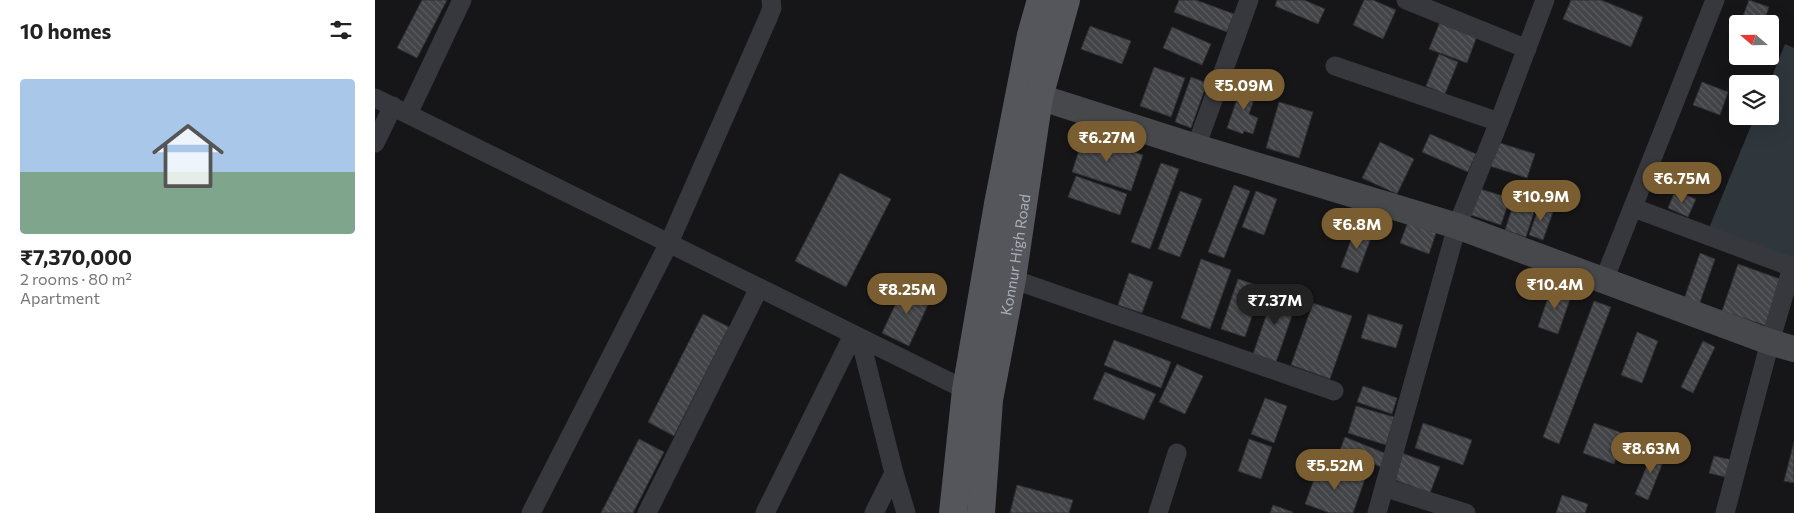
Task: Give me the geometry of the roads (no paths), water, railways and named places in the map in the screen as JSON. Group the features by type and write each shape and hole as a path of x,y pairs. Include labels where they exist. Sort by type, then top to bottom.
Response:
{"main road":[{"path":"953,513 966,390 1000,194 1031,35 1041,0"},
{"name":"Konnur High Road","path":"981,513 989,400 1012,279 1039,97 1066,0"}],"street":[{"path":"375,143 400,110 462,0"},
{"path":"531,513 669,243 769,18 772,8 771,0"},
{"path":"1196,147 1249,0"},
{"path":"1406,0 1527,49"},
{"path":"1377,513 1457,226 1545,0"},
{"path":"1604,280 1715,0"},
{"path":"1335,66 1499,122"},
{"path":"1039,97 1457,226 1782,346"},
{"path":"375,98 966,390"},
{"path":"1634,208 1792,267 1782,346 1725,513"},
{"path":"1012,279 1334,391"},
{"path":"647,513 759,288"},
{"path":"856,336 906,513"},
{"path":"765,513 856,336"},
{"path":"1158,513 1177,453"},
{"path":"874,513 895,473"},
{"path":"1385,488 1466,513"}]}
